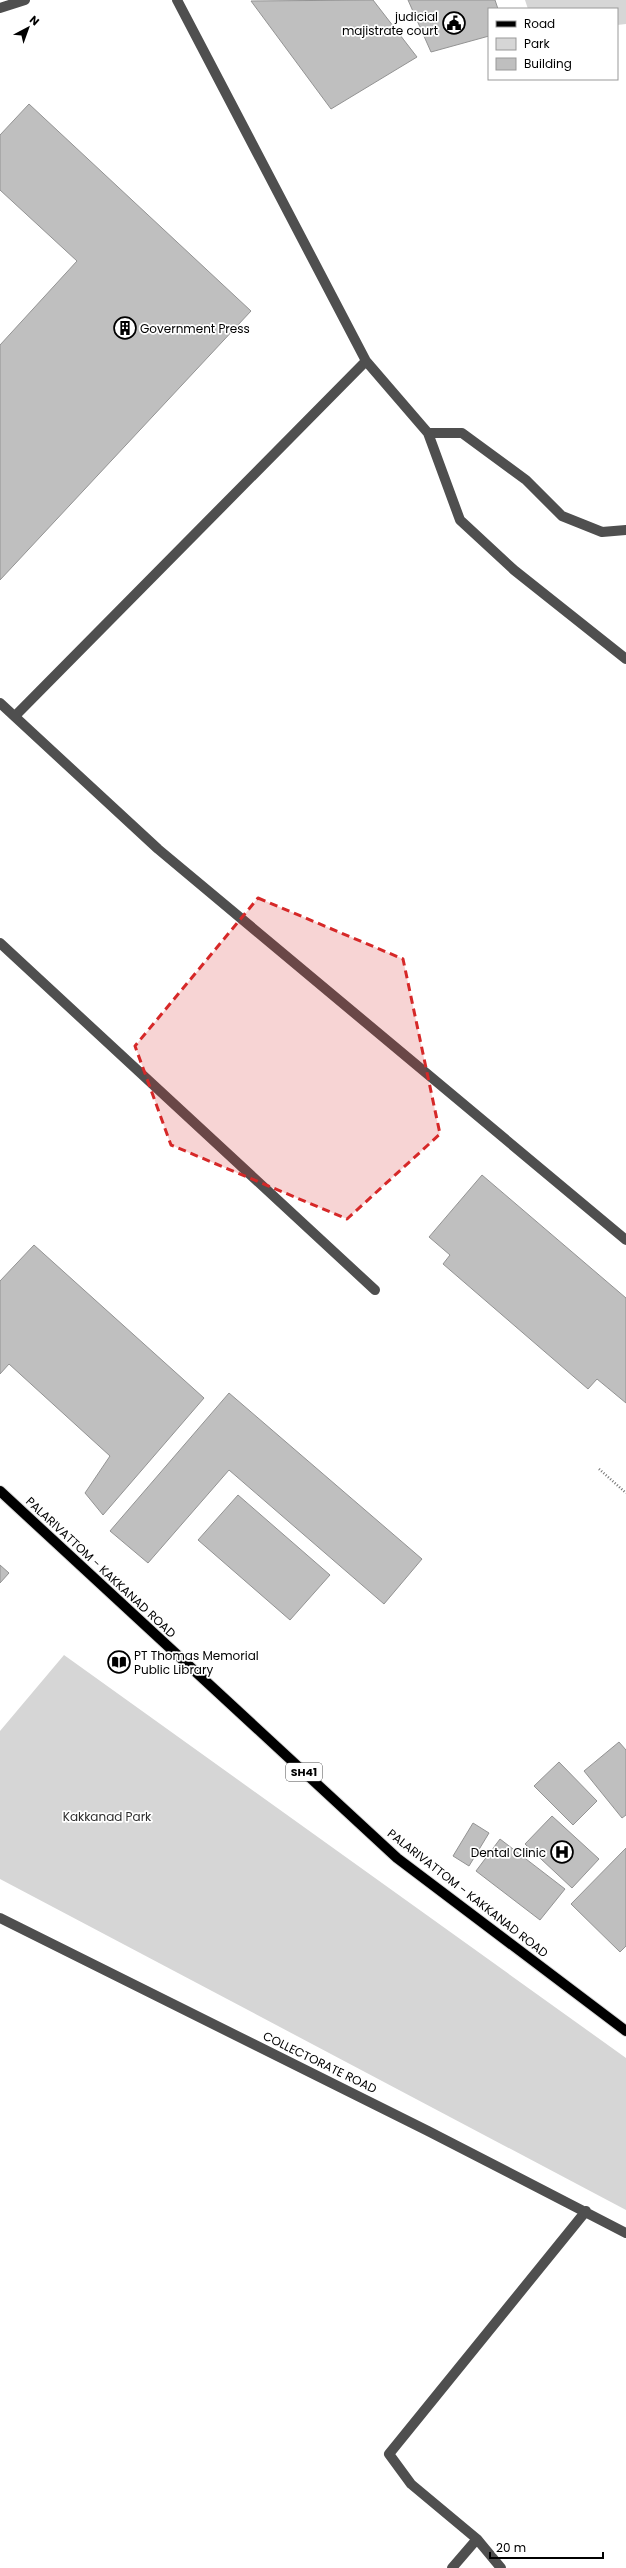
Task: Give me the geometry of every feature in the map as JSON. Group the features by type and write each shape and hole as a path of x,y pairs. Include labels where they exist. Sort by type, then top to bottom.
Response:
{"main road":[{"name":"PALARIVATTOM - KAKKANAD ROAD","path":"0,1491 397,1858 626,2031"}],"street":[{"path":"0,8 25,0"},
{"path":"177,0 366,362 428,433 460,520 514,570 626,659"},
{"path":"15,716 366,362"},
{"path":"428,433 462,433 526,480 562,516 602,532 626,530"},
{"path":"0,703 158,848 626,1240"},
{"path":"0,942 375,1290"},
{"name":"COLLECTORATE ROAD","path":"0,1918 586,2210 626,2233"},
{"path":"501,2568 477,2539 411,2484 389,2454 586,2210"},
{"path":"452,2568 477,2539"}],"path":[{"path":"599,1469 626,1493"}],"highlighted area":[{"path":"258,898 403,959 440,1134 347,1219 171,1145 135,1046"}],"green space":[{"path":"525,0 626,0 626,24 618,25 618,8 528,8"},
{"name":"Kakkanad Park","path":"64,1655 626,2058 626,2210 0,1879 0,1731"}],"building":[{"path":"373,0 417,57 331,109 251,1"},
{"name":"judicial majistrate court","path":"408,0 495,0 498,8 488,8 488,36 431,52"},
{"name":"Government Press","path":"29,104 251,311 0,580 0,345 77,261 0,190 0,135"},
{"path":"482,1175 626,1298 626,1403 597,1379 588,1389 443,1264 450,1255 429,1237"},
{"path":"34,1245 204,1398 103,1515 85,1493 110,1456 9,1364 0,1374 0,1281"},
{"path":"229,1393 422,1559 384,1604 229,1470 148,1563 110,1531"},
{"path":"238,1495 330,1575 290,1620 198,1540"},
{"path":"0,1565 9,1573 0,1583"},
{"path":"619,1742 626,1750 626,1815 622,1818 584,1771"},
{"path":"559,1762 597,1801 573,1825 534,1786"},
{"name":"Dental Clinic","path":"552,1816 599,1859 572,1888 525,1844"},
{"path":"473,1823 489,1833 469,1866 453,1856"},
{"path":"500,1839 565,1889 540,1920 476,1871"},
{"path":"626,1848 626,1946 620,1952 571,1904"}],"place":[{"name":"judicial majistrate court","path":"454,23"},
{"name":"Government Press","path":"125,328"},
{"name":"PT Thomas Memorial Public Library","path":"119,1662"},
{"name":"Dental Clinic","path":"562,1852"}]}
